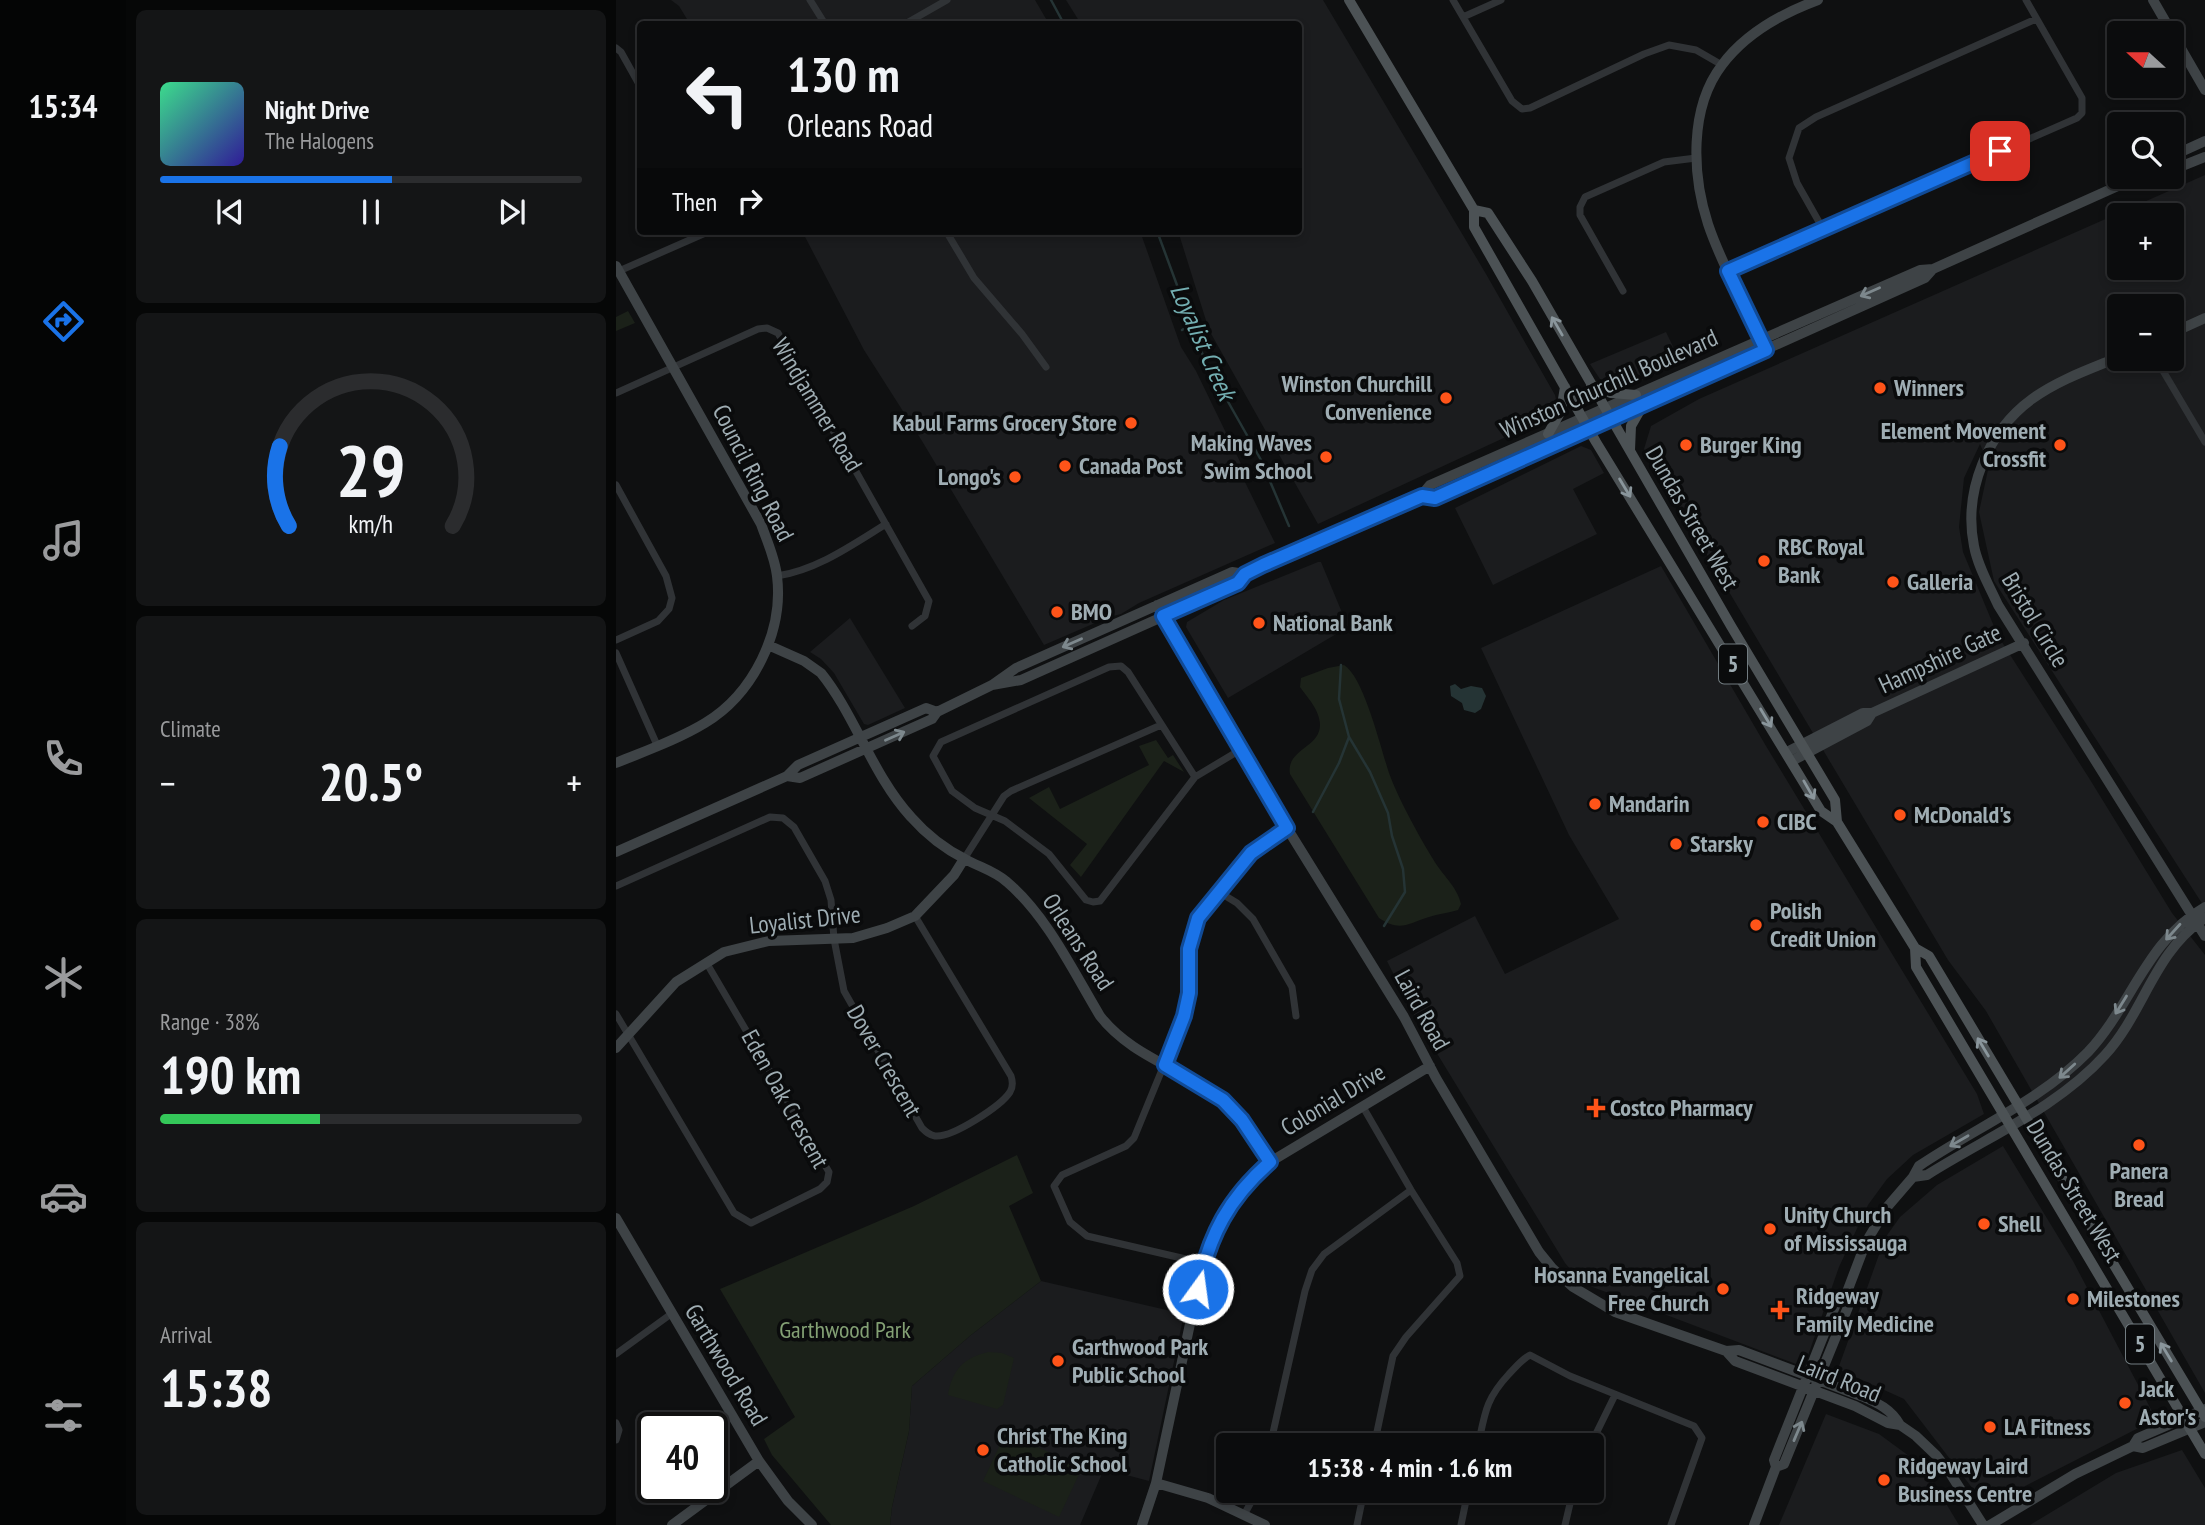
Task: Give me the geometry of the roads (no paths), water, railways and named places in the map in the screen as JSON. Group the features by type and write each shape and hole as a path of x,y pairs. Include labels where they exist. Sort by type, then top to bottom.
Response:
{"main road":[{"name":"Dundas Street West","path":"1349,0 1474,210 1474,226 1589,429 1821,811 1837,822 1915,948 1929,956 2017,1121 2197,1418 2205,1454"},
{"name":"Dundas Street West","path":"1474,210 1488,213 1532,281 1835,800 1837,822"},
{"path":"1591,385 1619,394 1636,394"},
{"path":"1548,434 1561,411 1565,387"},
{"path":"1630,452 1631,426 1643,405"},
{"name":"Dundas Street West","path":"1915,948 1916,967 2011,1110 2197,1418"}],"street":[{"path":"810,0 823,21"},
{"path":"910,21 947,0"},
{"path":"1452,0 1512,101 1522,108 1530,108 1644,54 1670,45 1696,50 1722,65"},
{"path":"1463,17 1500,0"},
{"path":"1766,350 1709,225 1702,200 1696,158 1698,134 1704,102 1722,65 1754,33 1796,4 1818,0"},
{"path":"1728,271 2077,118 2082,113 2082,98 2026,0"},
{"path":"2153,0 2205,90"},
{"path":"1823,229 1797,183 1789,158 1798,128 1816,117 2036,19"},
{"path":"616,48 637,81"},
{"path":"2184,151 2205,141"},
{"path":"2184,165 2205,157"},
{"path":"1623,291 1580,215 1582,200 1664,162 1696,158"},
{"name":"Winston Churchill Boulevard","path":"992,685 1021,680 1238,583 1245,574 1422,496 1430,485 1920,270 1933,269 2111,189"},
{"path":"618,269 700,235"},
{"path":"948,235 974,278 1046,367"},
{"name":"Council Ring Road","path":"616,763 705,723 728,705 751,678 768,645 776,611 777,576 761,524 618,269"},
{"name":"Winston Churchill Boulevard","path":"1422,496 1435,498 1925,278 1933,269"},
{"path":"2184,328 2205,318"},
{"name":"Windjammer Road","path":"616,393 758,329 767,328 778,333 929,601 925,616 912,626"},
{"name":"Bristol Circle","path":"2107,363 2034,397 2000,430 1985,456 1972,501 1973,544 1998,605 2198,919 2205,936"},
{"path":"2163,371 2205,442"},
{"path":"616,485 666,576 672,598 669,609 659,621 616,640"},
{"path":"777,576 792,574 836,554 886,524"},
{"name":"Winston Churchill Boulevard","path":"787,776 800,778 866,749 932,719 937,712 992,685 1016,668 1232,572 1245,574"},
{"name":"Laird Road","path":"1157,605 1287,828 1404,1017 1539,1252 1552,1268 1573,1287 1615,1312 1726,1351 1739,1350 1819,1380 1879,1404 1894,1413 1900,1425"},
{"name":"Hampshire Gate","path":"1789,757 1867,721 1872,713 2024,643"},
{"name":"Orleans Road","path":"768,645 804,661 821,673 890,790 910,817 932,839 1005,880 1038,912 1112,1032 1131,1047 1223,1100 1242,1120 1270,1162"},
{"path":"616,653 657,745"},
{"path":"1195,777 1128,671 1121,666 1110,667 941,742 933,756 952,791 975,808 1005,821 1049,854 1086,900 1097,902 1117,881 1195,777 1241,750"},
{"name":"Winston Churchill Boulevard","path":"616,852 787,776 798,765 859,737 926,708 937,712"},
{"path":"964,859 1004,796 1011,791 1161,725"},
{"path":"616,886 770,817 783,818 794,827 825,881 831,900 834,939"},
{"path":"1203,1262 1087,1236 1070,1222 1055,1186 1062,1175 1131,1142 1184,1016 1189,993 1188,962 1192,932 1198,918 1251,853 1287,828"},
{"name":"Loyalist Drive","path":"616,1048 667,991 689,973 724,952 769,941 834,939 873,933 915,916 954,875 964,859"},
{"path":"1219,892 1237,903 1253,919 1292,988 1296,1016"},
{"path":"1913,1177 1927,1175 2070,1088 2107,1054 2131,1021 2165,956 2198,919 2205,907"},
{"name":"Dover Crescent","path":"834,939 844,991 922,1128 928,1134 943,1135 998,1105 1012,1090 1013,1083 915,916"},
{"path":"1754,1525 1776,1467 1774,1460 1836,1304 1847,1292 1866,1242 1888,1206 1919,1166 2060,1078 2098,1041 2175,928 2198,919"},
{"name":"Eden Oak Crescent","path":"628,1034 734,1213 751,1223 820,1189 827,1182 829,1172 824,1162 706,962"},
{"path":"616,1014 628,1034"},
{"name":"Colonial Drive","path":"1142,1525 1156,1483 1203,1262 1226,1211 1270,1162 1430,1066"},
{"path":"1363,1107 1410,1190 1457,1263 1460,1276 1406,1337 1393,1356 1377,1433"},
{"path":"1273,1433 1312,1270 1324,1254 1410,1190"},
{"name":"Garthwood Road","path":"617,1223 760,1461 788,1501 812,1525"},
{"path":"1776,1467 1784,1464 1819,1380 1848,1307 1847,1292"},
{"path":"616,1354 671,1314"},
{"name":"Laird Road","path":"1726,1351 1735,1362 1854,1406 1888,1423 1900,1425 1936,1455 1950,1472 1983,1525"},
{"path":"1481,1433 1490,1397 1522,1359 1530,1355 1570,1376 1694,1426 1702,1438 1671,1525"},
{"path":"1596,1433 1615,1395"},
{"path":"1990,1525 2075,1474 2133,1446 2143,1448 2197,1418"},
{"path":"616,1423 619,1430 616,1440"},
{"path":"672,1525 760,1461"},
{"path":"1156,1483 1208,1497 1265,1525"},
{"path":"1244,1515 1250,1503"},
{"path":"1357,1525 1362,1503"},
{"path":"1461,1525 1466,1503"},
{"path":"1565,1525 1570,1503"}],"waterway":[{"name":"Loyalist Creek","path":"1051,0 1062,21"},
{"name":"Loyalist Creek","path":"1158,235 1205,361 1261,460 1289,526"},
{"path":"1182,330 1190,325"},
{"path":"1341,665 1339,699 1349,737 1370,772 1388,813 1403,869 1405,892 1384,926"},
{"path":"1313,812 1339,763 1349,737"}],"place":[{"name":"Winners","path":"1880,388"},
{"name":"Winston Churchill Convenience","path":"1446,398"},
{"name":"Kabul Farms Grocery Store","path":"1131,423"},
{"name":"Burger King","path":"1686,445"},
{"name":"Element Movement Crossfit","path":"2060,445"},
{"name":"Making Waves Swim School","path":"1326,457"},
{"name":"Canada Post","path":"1065,466"},
{"name":"Longo's","path":"1015,477"},
{"name":"RBC Royal Bank","path":"1764,561"},
{"name":"Galleria","path":"1893,582"},
{"name":"BMO","path":"1057,612"},
{"name":"National Bank","path":"1259,623"},
{"name":"Mandarin","path":"1595,804"},
{"name":"McDonald's","path":"1900,815"},
{"name":"CIBC","path":"1763,822"},
{"name":"Starsky","path":"1676,844"},
{"name":"Polish Credit Union","path":"1756,925"},
{"name":"Costco Pharmacy","path":"1596,1108"},
{"name":"Panera Bread","path":"2139,1145"},
{"name":"Shell","path":"1984,1224"},
{"name":"Unity Church of Mississauga","path":"1770,1229"},
{"name":"Hosanna Evangelical Free Church","path":"1723,1289"},
{"name":"Milestones","path":"2073,1299"},
{"name":"Ridgeway Family Medicine","path":"1780,1310"},
{"name":"Garthwood Park Public School","path":"1058,1361"},
{"name":"Jack Astor's","path":"2125,1403"},
{"name":"LA Fitness","path":"1990,1427"},
{"name":"Christ The King Catholic School","path":"983,1450"},
{"name":"Ridgeway Laird Business Centre","path":"1884,1480"}],"park label":[{"name":"Garthwood Park","path":"845,1330"}]}
